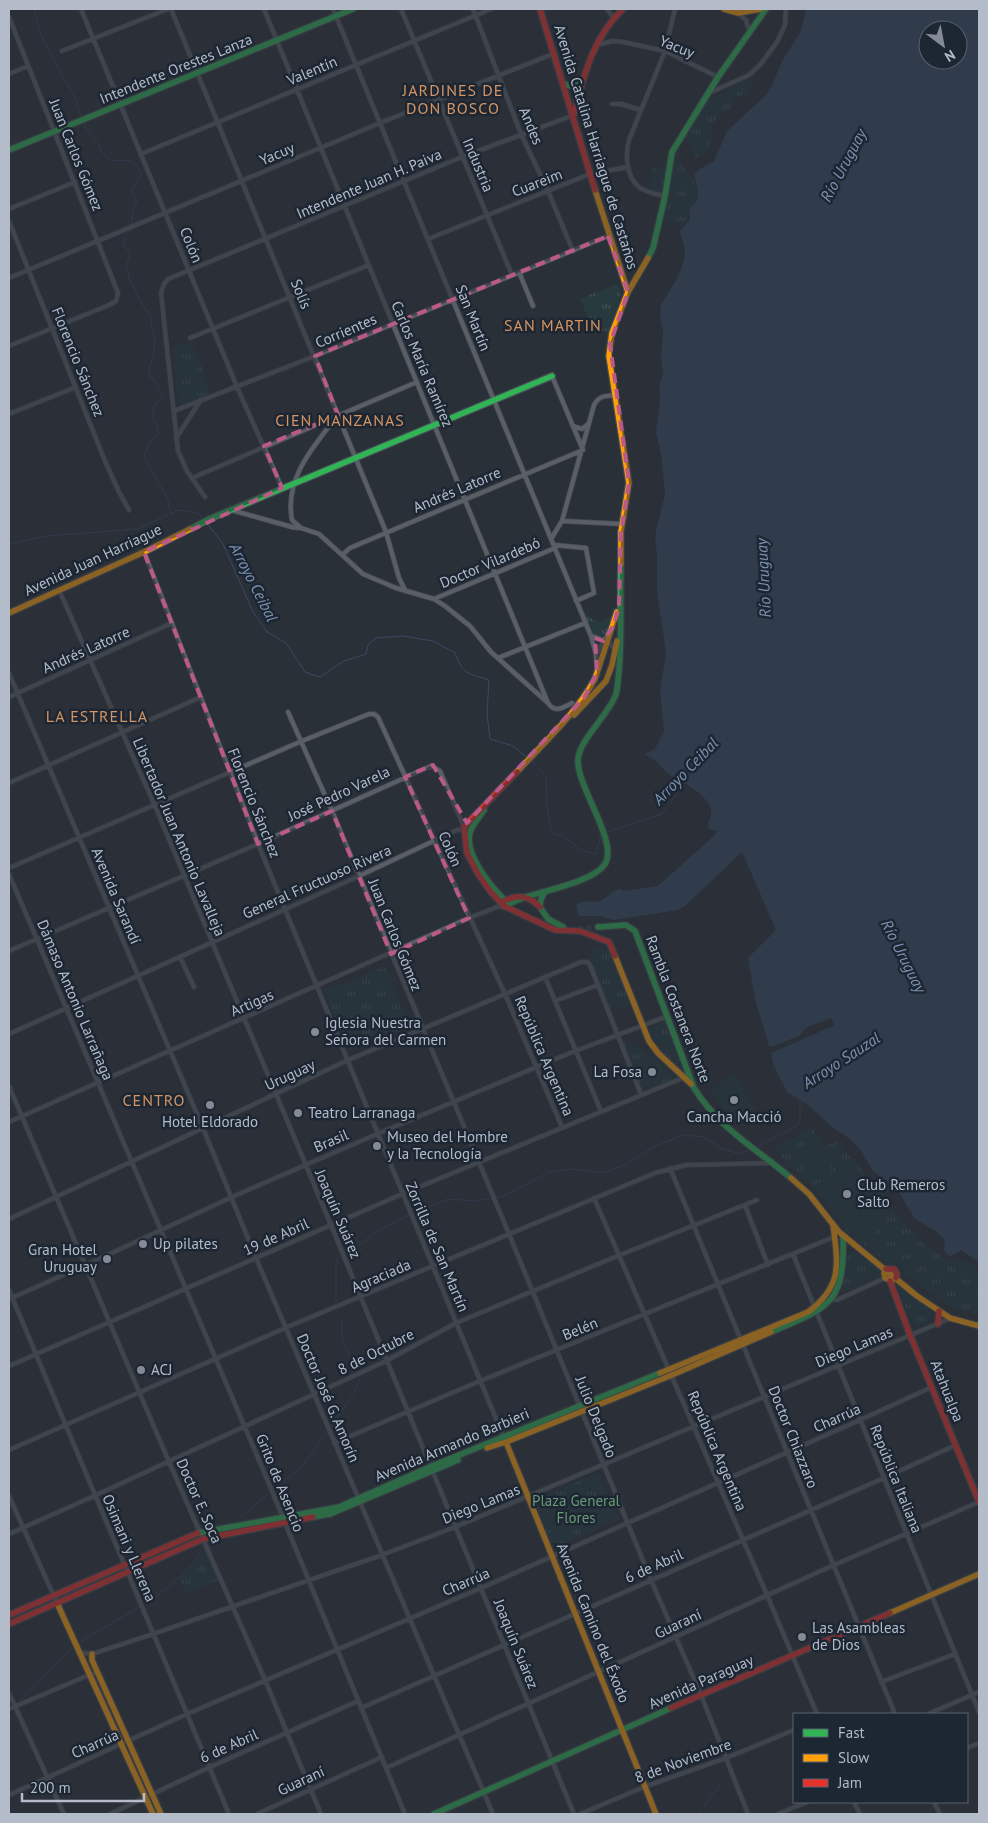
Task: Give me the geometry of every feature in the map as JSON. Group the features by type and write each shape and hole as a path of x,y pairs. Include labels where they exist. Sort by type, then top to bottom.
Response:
{"street":[{"name":"Colón","path":"81,9 237,387 282,488"},
{"path":"62,51 169,9"},
{"name":"Solís","path":"169,9 198,72 315,356 386,532 399,578 405,590"},
{"name":"Carlos María Ramírez","path":"264,9 436,425 548,704"},
{"name":"San Martín","path":"333,9 591,636 596,654 597,673"},
{"name":"Intendente Orestes Lanza","path":"9,150 353,9"},
{"name":"Industria","path":"401,9 512,275"},
{"name":"Andes","path":"473,9 521,134 548,191 573,251"},
{"name":"Valentín","path":"141,154 491,9"},
{"name":"Avenida Catalina Harriague de Castaños","path":"540,9 574,115 608,236 628,292"},
{"path":"607,9 613,17"},
{"path":"574,115 582,81 597,45 607,25 623,9"},
{"path":"665,196 638,187 628,167 627,149 665,51 675,9"},
{"path":"728,9 738,13 746,20 749,31"},
{"path":"738,13 761,9"},
{"path":"546,742 555,735 606,681 615,649 619,605 622,524 629,484 609,356 613,328 628,292 653,248 665,196 672,152 718,77 766,9"},
{"path":"708,93 749,75 760,66 778,42 785,25 786,9"},
{"name":"Juan Carlos Gómez","path":"9,18 118,293 116,301 52,328"},
{"name":"Yacuy","path":"597,45 612,41 665,51 718,77"},
{"name":"Yacuy","path":"9,278 380,123 555,54"},
{"path":"9,74 28,66"},
{"path":"564,84 571,86 582,81"},
{"path":"612,104 621,104 641,110"},
{"name":"Intendente Juan H. Paiva","path":"174,412 161,293 168,279 462,157 574,115"},
{"name":"Cuareim","path":"428,239 590,174 628,167"},
{"path":"9,209 75,182"},
{"name":"Florencio Sánchez","path":"9,221 112,477 129,510"},
{"name":"Corrientes","path":"174,412 608,236"},
{"path":"190,338 369,265"},
{"path":"519,272 533,306"},
{"path":"9,346 52,328"},
{"path":"552,376 583,450"},
{"name":"Avenida Juan Harriague","path":"9,613 144,552 209,519 552,376"},
{"path":"192,478 417,382"},
{"path":"9,414 76,387"},
{"path":"551,540 562,522 594,405 603,396 614,395"},
{"path":"176,438 201,400"},
{"path":"174,412 176,438 182,462 205,497"},
{"path":"301,528 292,520 290,511 298,470 307,455 338,415"},
{"path":"573,426 582,428 590,422"},
{"name":"Andrés Latorre","path":"342,555 350,548 386,532 583,450"},
{"path":"230,510 319,534 363,574 396,588 434,599 470,626 498,658 553,709 557,710 572,703"},
{"path":"562,522 622,524"},
{"path":"554,546 586,548 594,593 576,601"},
{"name":"Doctor Vilardebó","path":"434,599 554,546"},
{"name":"Florencio Sánchez","path":"144,552 258,844 286,909 346,1061"},
{"name":"Libertador Juan Antonio Lavalleja","path":"59,590 155,806 276,1094"},
{"name":"Andrés Latorre","path":"9,697 172,623"},
{"path":"498,658 585,623"},
{"path":"596,654 617,625"},
{"path":"505,903 583,880 600,870 605,864 607,842 581,776 578,759 583,746 616,694 620,658 617,625"},
{"path":"591,636 605,641 615,649 620,658"},
{"path":"605,641 597,673 584,698 546,742 466,827 465,846 470,859 486,885 505,903 555,930 580,930 609,942 653,1047 691,1084"},
{"name":"Avenida Sarandí","path":"9,673 203,1128"},
{"path":"9,783 201,697"},
{"name":"Juan Carlos Gómez","path":"288,712 332,811 422,1028"},
{"name":"Colón","path":"302,742 368,714 374,714 378,717 505,994"},
{"path":"9,868 302,742"},
{"name":"José Pedro Varela","path":"9,951 258,844 405,776 431,766 440,771 466,827"},
{"name":"General Fructuoso Rivera","path":"9,1034 466,827"},
{"name":"Dámaso Antonio Larrañaga","path":"9,874 131,1162"},
{"path":"540,907 541,899 545,892"},
{"path":"527,896 540,907 548,919 563,927"},
{"name":"Artigas","path":"9,1122 505,903"},
{"name":"Rambla Costanera Norte","path":"598,927 626,925 635,931 684,1058 691,1084 704,1106 731,1131 808,1193 842,1235 886,1270 894,1269 897,1274 890,1279"},
{"path":"180,956 194,987"},
{"name":"Uruguay","path":"9,1219 346,1061 584,961 590,965 598,985"},
{"path":"545,977 601,1111"},
{"path":"555,1002 598,985 642,1094"},
{"name":"República Argentina","path":"505,994 562,1127"},
{"name":"Brasil","path":"10,1298 232,1197 377,1134 576,1051 668,1016"},
{"name":"Julio Delgado","path":"422,1028 651,1580 701,1695 748,1814"},
{"path":"672,1066 680,1065 684,1058"},
{"name":"Zorrilla de San Martín","path":"346,1061 505,1440"},
{"path":"684,1077 688,1070"},
{"name":"19 de Abril","path":"9,1366 402,1194 684,1077"},
{"name":"Doctor E. Soca","path":"9,1086 321,1814"},
{"name":"Joaquín Suárez","path":"276,1094 574,1814"},
{"name":"Doctor José G. Amorín","path":"203,1128 334,1443 493,1814"},
{"name":"Grito de Asencio","path":"131,1162 244,1427 405,1814"},
{"name":"Agraciada","path":"9,1450 286,1328 655,1173 686,1165 773,1163"},
{"name":"Doctor Chiazzaro","path":"670,1168 895,1713"},
{"name":"República Argentina","path":"594,1198 646,1314 817,1713"},
{"name":"8 de Octubre","path":"9,1534 314,1395 386,1361 456,1323 758,1200"},
{"path":"745,1205 768,1265"},
{"name":"Avenida Armando Barbieri","path":"829,1299 836,1274 836,1247 833,1225"},
{"name":"Avenida Armando Barbieri","path":"9,1616 200,1532 330,1514 431,1469 670,1372 816,1310 838,1289 842,1276 842,1235"},
{"path":"834,1237 843,1243 853,1243"},
{"name":"Belén","path":"334,1443 480,1381 834,1237"},
{"path":"842,1253 853,1243"},
{"name":"República Italiana","path":"793,1254 979,1712"},
{"path":"886,1270 884,1273 890,1279 939,1311 951,1318 979,1326"},
{"path":"829,1299 837,1300 890,1279"},
{"name":"Atahualpa","path":"890,1279 892,1290 979,1502"},
{"name":"Osimani y Llerena","path":"9,1290 10,1298 35,1353 229,1814"},
{"path":"938,1324 939,1311"},
{"name":"Diego Lamas","path":"78,1652 92,1654 382,1555 455,1527 764,1396 839,1367 951,1318"},
{"name":"Charrúa","path":"9,1795 187,1714 481,1588 932,1387"},
{"name":"Avenida Camino del Éxodo","path":"505,1440 656,1814"},
{"name":"6 de Abril","path":"361,1708 956,1445"},
{"path":"9,1496 88,1675 153,1814"},
{"name":"Guaraní","path":"386,1768 834,1565 979,1502"},
{"name":"Avenida Armando Barbieri","path":"9,1624 203,1539 283,1521"},
{"name":"Avenida Paraguay","path":"434,1814 552,1760 979,1574"},
{"path":"92,1654 92,1660 97,1673 161,1814"},
{"path":"882,1682 955,1654"},
{"path":"9,1709 88,1675 97,1673"},
{"path":"930,1713 979,1692"},
{"path":"9,1693 64,1814"},
{"name":"6 de Abril","path":"110,1814 358,1700"},
{"name":"8 de Noviembre","path":"580,1814 644,1787 726,1758 793,1730"},
{"name":"Guaraní","path":"257,1814 382,1757"},
{"path":"778,1814 805,1803"}],"highlighted area":[{"path":"608,236 628,292 610,344 629,483 621,532 619,605 614,625 603,641 595,638 597,673 584,698 467,823 433,765 405,777 469,918 391,954 332,811 258,844 144,552 282,488 264,446 338,415 315,356"}],"green space":[{"path":"751,78 749,89 733,99 730,108 712,124 709,148 696,158 685,136 710,97 723,94 735,83"},
{"path":"678,144 680,146 682,163 694,181 698,193 698,199 687,210 687,222 681,227 678,222 666,222 662,219 673,157"},
{"path":"653,166 666,169 661,193 648,190"},
{"path":"617,284 621,294 609,331 594,331 580,299"},
{"path":"192,342 211,393 185,404 180,403 178,400 173,347"},
{"path":"613,605 615,610 608,631 601,637 594,635 582,610 598,622 606,620 611,616"},
{"path":"602,946 610,950 631,1003 610,1010 590,958 593,949"},
{"path":"385,966 410,1026 349,1051 325,991"},
{"path":"664,1021 680,1058 679,1063 676,1064 661,1051 649,1029"},
{"path":"622,1041 636,1046 651,1056 675,1079 643,1091"},
{"name":"La Fosa","path":"652,1061 669,1077 646,1085 638,1067"},
{"name":"Cancha Macció","path":"735,1074 756,1109 736,1124 710,1090"},
{"path":"812,1128 825,1147 836,1141 874,1182 896,1215 921,1240 945,1259 971,1263 979,1271 979,1314 954,1309 906,1275 899,1265 889,1264 847,1231 823,1198 774,1149"},
{"path":"816,1139 832,1170 811,1182 794,1150"},
{"name":"Club Remeros Salto","path":"849,1165 880,1203 886,1227 861,1239 848,1231 814,1185"},
{"path":"853,1251 881,1270 879,1277 841,1294 847,1256"},
{"path":"900,1284 930,1308 932,1317 927,1323 914,1326 896,1287"},
{"name":"Plaza General Flores","path":"598,1473 618,1520 552,1548 534,1500"},
{"path":"206,1549 219,1580 186,1594 180,1579 188,1573"}],"water":[{"name":"Río Uruguay","path":"806,9 979,9 979,1262 961,1250 951,1256 947,1255 944,1249 945,1240 937,1232 914,1218 896,1187 873,1171 862,1152 850,1139 836,1130 808,1105 787,1092 773,1064 771,1053 834,1024 831,1018 806,1028 799,1036 774,1046 769,1046 755,999 748,958 776,930 742,852 685,906 678,910 613,920 600,916 580,916 576,905 581,902 602,900 620,889 623,891 658,886 716,834 717,831 709,829 708,822 711,814 706,800 645,754 655,749 664,731 660,691 666,653 657,590 655,536 665,494 661,453 656,433 660,400 659,386 663,373 661,357 663,332 660,316 661,305 683,265 685,250 680,231 690,219 689,209 697,201 698,197 694,175 698,170 714,161 727,131 767,94 782,61 801,31"}],"waterway":[{"path":"34,9 40,33 74,95 81,117"},
{"path":"84,123 86,129 99,144 101,151 111,161 130,161 139,169 141,175 131,191 137,201 133,209 132,224"},
{"path":"132,229 124,236 124,245 130,254 126,268 129,279 145,309 150,314 155,337 149,377 154,380 163,395 152,410 158,434 149,443 144,456 168,500 171,514"},
{"name":"Arroyo Ceibal","path":"9,544 45,536 137,529 179,510 200,514 204,520"},
{"name":"Arroyo Ceibal","path":"207,523 223,544 253,612 267,632 286,643 305,672 320,677 344,661 366,654 368,645 376,638 403,636 433,641 455,653 461,666 467,672 489,680 487,714 490,739 513,746 528,758"},
{"name":"Arroyo Ceibal","path":"531,760 546,776 547,807 552,833 563,836 583,851 596,854 601,835"},
{"name":"Arroyo Ceibal","path":"607,832 662,814 684,783"},
{"name":"Arroyo Sauzal","path":"756,1147 792,1129 800,1122 800,1100"},
{"name":"Arroyo Sauzal","path":"413,1213 448,1199 474,1201 504,1196 549,1172 573,1169 603,1173 625,1165 653,1147 683,1135 704,1137 723,1149 739,1154 750,1150"},
{"name":"Arroyo Sauzal","path":"350,1251 381,1229 409,1215"},
{"path":"336,1303 336,1260 339,1258"},
{"path":"342,1319 343,1339 356,1370"},
{"path":"331,1426 355,1392 360,1379"},
{"path":"279,1485 300,1469 324,1436"},
{"path":"241,1517 269,1493"},
{"path":"151,1601 187,1571 201,1551"},
{"path":"80,1642 139,1607"},
{"path":"21,1700 72,1648"},
{"path":"698,1814 720,1785"}],"tunnel":[{"path":"578,929 598,927"}],"traffic: fast":[{"path":"9,150 353,9"},
{"path":"648,258 653,248 665,196 672,152 718,77 766,9"},
{"path":"564,84 571,86 582,81"},
{"path":"190,529 209,519 552,376"},
{"path":"504,906 581,880 599,870 605,864 608,854 606,842 583,784 578,759 584,743 608,709 617,691 620,645 621,564"},
{"path":"484,810 471,830 469,839 471,849 481,870 495,890 509,904"},
{"path":"545,892 541,899 540,907 548,919 563,927"},
{"path":"598,927 626,925 635,931 694,1088 726,1126 791,1178"},
{"path":"771,1332 820,1309 830,1300 837,1289 841,1276 843,1235"},
{"path":"198,1533 339,1507 430,1467 660,1373"},
{"path":"313,1517 330,1514 458,1460"},
{"path":"434,1814 671,1708"}],"traffic: slow":[{"path":"724,9 738,13 761,9"},
{"path":"595,190 628,292"},
{"path":"621,564 621,532 629,483 609,356 612,333 628,292 648,258"},
{"path":"9,613 190,529"},
{"path":"517,772 559,728 587,692 595,679 617,612"},
{"path":"574,715 606,681 612,665 617,641"},
{"path":"615,956 649,1041 658,1053 691,1084"},
{"path":"791,1178 809,1194 839,1232 917,1296 950,1318 979,1326"},
{"path":"660,1373 808,1312 827,1293 833,1283 837,1263 833,1225"},
{"path":"886,1269 884,1273 885,1278 892,1281"},
{"path":"487,1448 672,1375 771,1332"},
{"path":"506,1442 656,1814"},
{"path":"890,1613 979,1574"},
{"path":"57,1603 153,1814"},
{"path":"92,1654 92,1660 161,1814"}],"traffic: jam":[{"path":"540,9 595,190"},
{"path":"574,114 586,71 597,44 604,32 623,9"},
{"path":"517,772 464,827 467,853 478,874 504,906 555,930 580,931 609,942 615,956"},
{"path":"502,902 522,897 531,900 540,907"},
{"path":"886,1269 894,1269 897,1274 896,1278"},
{"path":"890,1281 910,1335 979,1502"},
{"path":"938,1324 939,1311"},
{"path":"9,1624 203,1539 313,1517"},
{"path":"9,1615 198,1533"},
{"path":"671,1708 890,1613"}],"place":[{"name":"Iglesia Nuestra Señora del Carmen","path":"315,1032"},
{"name":"La Fosa","path":"652,1072"},
{"name":"Cancha Macció","path":"734,1100"},
{"name":"Hotel Eldorado","path":"210,1105"},
{"name":"Teatro Larranaga","path":"298,1113"},
{"name":"Museo del Hombre y la Tecnología","path":"377,1146"},
{"name":"Club Remeros Salto","path":"847,1194"},
{"name":"Up pilates","path":"143,1244"},
{"name":"Gran Hotel Uruguay","path":"107,1259"},
{"name":"ACJ","path":"141,1370"},
{"name":"Las Asambleas de Dios","path":"802,1637"}],"district":[{"name":"JARDINES DE DON BOSCO","path":"453,99"},
{"name":"SAN MARTIN","path":"553,325"},
{"name":"CIEN MANZANAS","path":"340,420"},
{"name":"LA ESTRELLA","path":"97,716"},
{"name":"CENTRO","path":"154,1100"}]}
